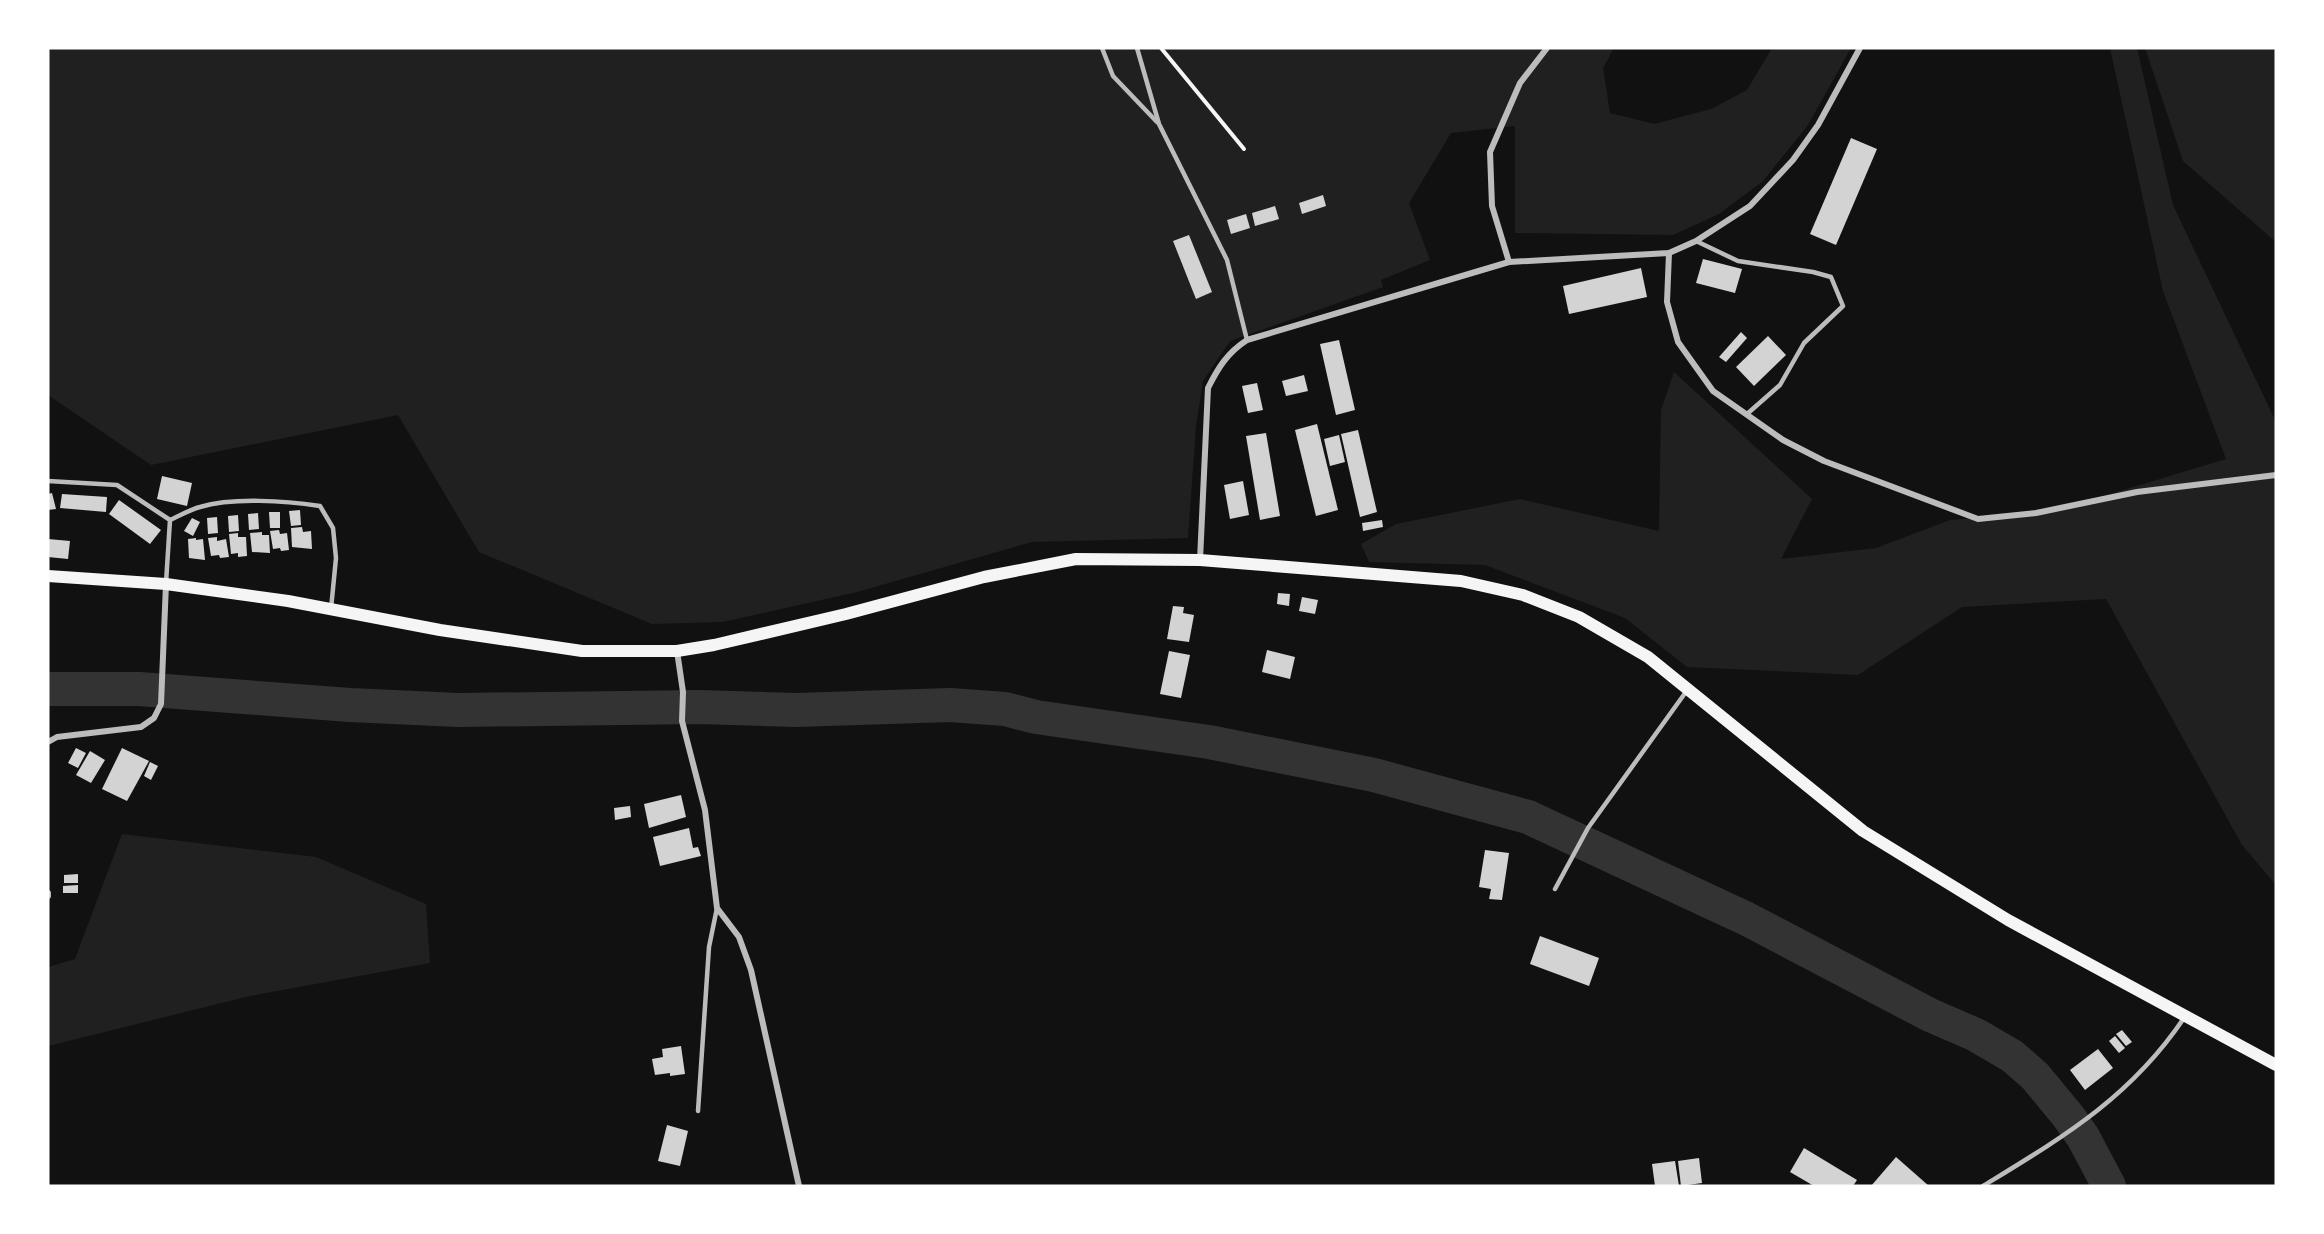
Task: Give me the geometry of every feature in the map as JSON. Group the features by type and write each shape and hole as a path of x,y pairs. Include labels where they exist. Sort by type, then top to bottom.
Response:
{"main road":[{"path":"48,576 166,584 331,609 440,630 582,651 677,651 714,645 846,614 984,577 1076,559 1200,560 1461,581 1523,595 1580,617 1648,657 1863,831 2008,920 2276,1065"}],"street":[{"path":"1509,262 1492,206 1490,152 1520,83 1547,48"},
{"path":"1200,560 1208,388 1219,366 1232,350 1246,340 1509,262 1669,253 1696,241 1749,206 1793,160 1818,125 1860,48"},
{"path":"1669,253 1666,302 1678,342 1713,391 1783,440 1824,461 1978,519 2036,513 2137,492 2276,475"},
{"path":"48,742 57,737 141,727 154,718 161,704 166,584"},
{"path":"677,651 683,692 682,721 705,810 717,908 739,937 751,970 799,1186"}],"lane":[{"path":"1102,48 1113,76 1158,124"},
{"path":"1137,48 1158,124 1227,260 1246,340"},
{"path":"1696,241 1738,261 1813,272 1831,277 1842,306 1804,343 1780,385 1747,414"},
{"path":"48,481 117,485 170,520"},
{"path":"170,520 200,507 240,502 284,501 320,506 333,528 336,558 331,609"},
{"path":"166,584 170,520"},
{"path":"1555,889 1588,828 1688,689"},
{"path":"698,1110 709,947 717,908"},
{"path":"1983,1186 2069,1134 2095,1114 2139,1074 2171,1037 2185,1016"}],"path":[{"path":"1161,48 1244,149"}],"shaded area":[{"path":"48,48 1614,48 1603,68 1610,113 1654,124 1711,109 1747,90 1772,48 1851,48 1808,125 1763,181 1719,214 1673,235 1515,233 1515,126 1451,133 1409,203 1430,260 1381,280 1383,287 1230,341 1203,381 1196,426 1188,538 1032,542 857,592 723,622 652,624 479,552 398,415 151,465 48,395"},
{"path":"2110,48 2137,48 2173,205 2276,422 2276,885 2242,845 2106,599 1962,607 1858,675 1687,667 1625,618 1485,565 1369,562 1361,544 1396,524 1520,499 1659,531 1661,410 1674,372 1812,499 1781,559 1876,548 1950,520 2054,511 2226,459 2163,291"},
{"path":"2145,48 2276,48 2276,242 2183,161"},
{"path":"122,834 316,857 426,904 430,963 250,996 48,1046 48,967 75,959"}],"building":[{"path":"1851,138 1877,149 1836,245 1810,234"},
{"path":"1323,195 1326,206 1302,214 1299,203"},
{"path":"1275,206 1279,219 1255,226 1252,213"},
{"path":"1246,214 1250,228 1231,234 1227,220"},
{"path":"1189,235 1212,292 1196,299 1173,241"},
{"path":"1703,259 1742,269 1735,293 1696,283"},
{"path":"1641,268 1647,297 1569,314 1563,286"},
{"path":"1741,332 1747,338 1726,362 1719,357"},
{"path":"1768,336 1786,355 1754,386 1736,367"},
{"path":"1339,340 1355,410 1336,415 1320,344"},
{"path":"1304,375 1308,391 1286,396 1282,381"},
{"path":"1257,383 1263,410 1248,413 1242,386"},
{"path":"1317,424 1338,510 1316,516 1295,430"},
{"path":"1358,430 1377,512 1360,517 1341,434"},
{"path":"1266,433 1280,516 1260,520 1246,436"},
{"path":"1339,435 1345,462 1330,466 1324,439"},
{"path":"162,476 192,483 187,506 157,499"},
{"path":"1243,481 1249,515 1230,519 1224,485"},
{"path":"52,493 56,509 48,510 48,494"},
{"path":"62,494 107,497 106,512 60,508"},
{"path":"119,500 161,530 150,544 109,514"},
{"path":"300,510 301,525 291,526 289,511"},
{"path":"269,512 280,512 280,528 270,528"},
{"path":"258,513 259,529 249,530 248,514"},
{"path":"238,515 239,531 229,532 228,516"},
{"path":"217,517 218,533 208,534 207,518"},
{"path":"192,518 200,522 193,536 184,531"},
{"path":"1382,520 1383,527 1363,531 1362,523"},
{"path":"302,527 303,532 311,531 312,549 292,547 291,528"},
{"path":"279,530 280,534 287,533 289,550 273,549 270,531"},
{"path":"262,532 262,535 269,535 270,553 252,552 250,533"},
{"path":"238,533 238,537 246,537 247,556 238,557 238,553 231,554 229,534"},
{"path":"217,537 217,541 226,539 229,557 211,556 208,538"},
{"path":"196,538 196,540 203,539 205,560 189,558 188,539"},
{"path":"48,539 70,541 68,559 48,557"},
{"path":"1278,593 1290,594 1289,606 1277,604"},
{"path":"1302,597 1318,600 1315,614 1299,611"},
{"path":"1173,606 1184,607 1183,613 1194,615 1189,642 1167,639"},
{"path":"1267,650 1295,657 1290,679 1262,672"},
{"path":"1169,651 1190,655 1181,698 1160,694"},
{"path":"76,748 86,753 78,768 68,763"},
{"path":"122,748 149,761 127,801 102,789"},
{"path":"90,751 105,760 91,783 76,775"},
{"path":"150,762 158,766 151,780 144,776"},
{"path":"681,795 686,817 649,828 644,804"},
{"path":"630,806 631,817 615,820 614,808"},
{"path":"689,828 693,848 698,847 701,856 660,866 653,837"},
{"path":"1485,850 1509,853 1502,900 1489,899 1491,889 1479,887"},
{"path":"78,874 78,883 64,883 64,875"},
{"path":"78,885 78,893 63,893 63,886"},
{"path":"1540,936 1599,958 1589,986 1530,964"},
{"path":"2122,1030 2132,1042 2126,1046 2116,1034"},
{"path":"2115,1036 2125,1048 2119,1053 2109,1041"},
{"path":"681,1046 685,1074 655,1075 652,1059 663,1057 662,1049"},
{"path":"2098,1049 2113,1068 2085,1090 2070,1070"},
{"path":"667,1125 688,1131 680,1166 658,1161"},
{"path":"1804,1148 1857,1180 1853,1186 1814,1186 1790,1172"},
{"path":"1896,1157 1929,1186 1871,1186"},
{"path":"1699,1158 1702,1183 1681,1186 1678,1161"},
{"path":"1675,1161 1679,1186 1655,1186 1652,1164"}],"waterway":[{"path":"48,689 139,689 350,705 458,710 700,707 796,710 950,705 1005,709 1036,717 1209,742 1374,775 1528,817 1747,919 1930,1015 1976,1035 2012,1056 2035,1076 2083,1137 2109,1186"}]}
